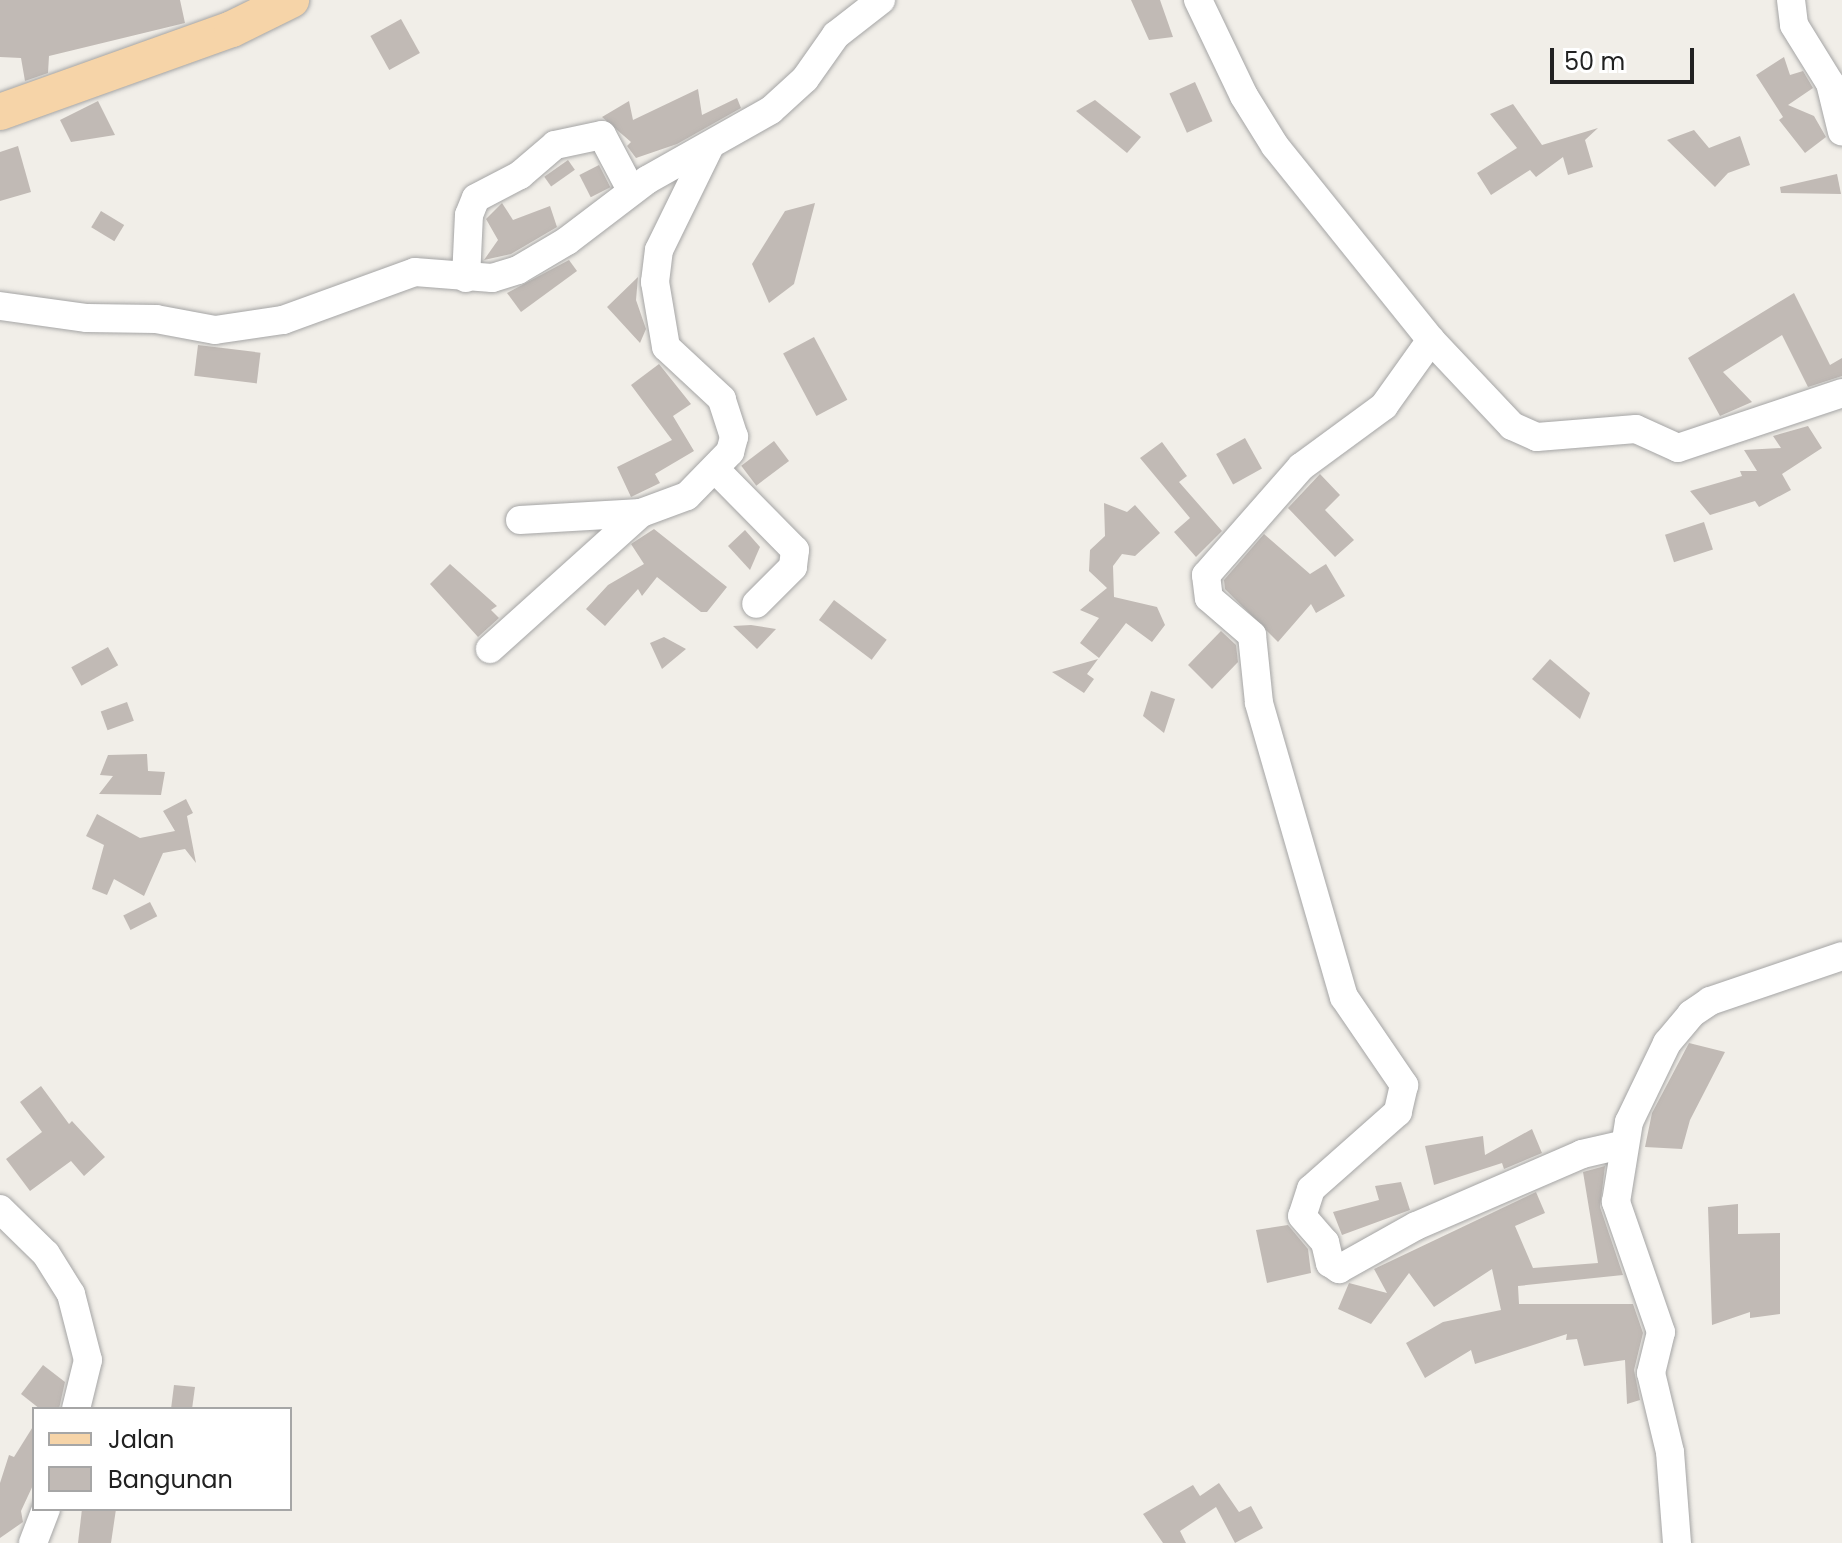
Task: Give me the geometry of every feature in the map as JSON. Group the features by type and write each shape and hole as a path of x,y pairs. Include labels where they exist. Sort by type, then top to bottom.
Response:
{"main road":[{"path":"0,112 232,29 291,0"}],"street":[{"path":"0,306 87,318 156,319 215,330 283,320 415,272 492,278 541,259 631,190 771,110 805,79 836,35 881,0"},
{"path":"1198,0 1268,135 1431,340 1512,426 1537,437 1625,428 1678,448 1842,393"},
{"path":"1791,0 1794,25 1830,83 1842,132"},
{"path":"466,278 469,215 476,198 520,175 555,145 602,135 631,190"},
{"path":"520,520 641,513 687,496 717,471 734,437 731,417 722,399 666,347 655,282 659,250 709,148"},
{"path":"1431,340 1384,406 1301,467 1210,565 1205,583 1209,598 1252,635 1259,703 1344,997 1404,1085 1398,1112 1305,1198 1305,1223 1325,1242 1332,1266 1344,1268 1408,1230 1582,1154 1625,1144"},
{"path":"717,471 795,550 793,567 756,604"},
{"path":"490,649 641,513"},
{"path":"1677,1543 1670,1452 1651,1373 1661,1336 1616,1202 1629,1122 1661,1054 1691,1014 1710,1001 1842,956"},
{"path":"0,1209 46,1254 71,1294 88,1360 76,1407"},
{"path":"33,1543 45,1511"}],"building":[{"path":"0,0 180,0 185,23 49,56 48,73 25,81 21,58 0,57"},
{"path":"1131,0 1160,0 1173,37 1149,40"},
{"path":"401,19 420,53 389,70 370,36"},
{"path":"1784,57 1790,75 1803,71 1813,88 1788,105 1814,116 1826,137 1805,153 1779,120 1783,117 1756,75"},
{"path":"1195,82 1212,121 1187,133 1169,93"},
{"path":"698,89 702,115 737,98 741,108 677,144 636,158 627,146 631,142 602,117 629,101 633,120"},
{"path":"1095,100 1141,137 1127,153 1076,111"},
{"path":"98,101 115,135 71,142 60,120"},
{"path":"1513,104 1542,145 1598,128 1585,140 1593,167 1568,175 1563,157 1536,177 1530,170 1491,195 1477,173 1517,148 1490,114"},
{"path":"1694,130 1709,148 1740,136 1750,165 1728,173 1715,187 1667,140"},
{"path":"18,146 31,192 0,201 0,152"},
{"path":"568,160 575,170 551,186 544,177"},
{"path":"599,165 610,187 591,197 579,175"},
{"path":"1837,174 1841,194 1781,193 1780,187"},
{"path":"502,203 513,220 550,206 557,227 511,254 484,260 498,240 486,219"},
{"path":"815,203 794,284 769,303 752,264 785,211"},
{"path":"101,211 124,225 114,241 91,227"},
{"path":"569,260 577,271 521,312 507,293"},
{"path":"638,277 636,300 646,329 640,343 607,307"},
{"path":"1794,293 1830,365 1842,358 1842,376 1808,387 1782,335 1723,372 1752,402 1720,416 1688,358"},
{"path":"814,337 847,400 816,416 783,353"},
{"path":"198,345 261,353 257,383 194,376"},
{"path":"659,364 691,404 673,416 694,451 655,474 660,483 631,497 617,467 672,440 631,385"},
{"path":"1808,426 1822,448 1782,474 1791,490 1759,507 1755,501 1710,515 1690,491 1742,476 1740,471 1757,471 1744,450 1781,448 1773,436"},
{"path":"1245,438 1262,469 1233,485 1216,454"},
{"path":"774,441 789,461 756,486 741,466"},
{"path":"1162,442 1187,476 1179,482 1222,531 1196,557 1174,532 1190,518 1140,458"},
{"path":"1320,474 1340,495 1325,510 1354,540 1335,557 1288,508"},
{"path":"1104,503 1127,512 1135,505 1160,533 1135,556 1122,554 1113,566 1114,597 1157,607 1165,625 1152,642 1126,623 1099,658 1080,643 1099,618 1080,610 1107,588 1089,571 1090,550 1105,536"},
{"path":"1704,522 1713,550 1674,562 1665,535"},
{"path":"654,529 727,587 707,612 701,612 657,577 642,596 638,589 605,626 586,609 608,585 644,564 631,544"},
{"path":"745,530 760,547 750,570 728,546"},
{"path":"1264,534 1310,574 1326,564 1345,596 1316,613 1311,604 1278,642 1225,589 1224,580"},
{"path":"450,564 497,606 491,610 499,618 478,637 430,584"},
{"path":"834,600 887,640 872,660 819,620"},
{"path":"733,626 776,629 757,649"},
{"path":"1221,631 1236,645 1238,662 1212,689 1188,665"},
{"path":"664,637 686,649 662,669 650,643"},
{"path":"108,647 118,665 81,686 71,667"},
{"path":"1098,659 1087,674 1094,679 1084,693 1052,672"},
{"path":"1550,659 1590,693 1580,719 1532,679"},
{"path":"1151,691 1175,699 1164,733 1143,716"},
{"path":"127,702 134,721 108,730 101,712"},
{"path":"147,754 148,771 165,772 161,795 99,794 113,776 100,775 108,755"},
{"path":"186,799 193,813 187,816 196,863 185,849 163,853 144,896 114,879 107,895 92,889 104,845 86,836 97,814 140,838 175,831 163,811"},
{"path":"150,902 157,916 131,930 123,916"},
{"path":"1689,1043 1725,1052 1690,1120 1682,1149 1645,1147 1652,1113"},
{"path":"41,1086 69,1124 72,1121 105,1157 84,1176 71,1161 30,1191 6,1159 42,1132 20,1102"},
{"path":"1532,1129 1542,1153 1504,1169 1502,1163 1434,1185 1425,1146 1483,1136 1485,1155"},
{"path":"1605,1166 1600,1207 1623,1275 1518,1286 1519,1304 1633,1304 1643,1333 1634,1370 1640,1400 1627,1404 1625,1360 1584,1366 1577,1339 1566,1340 1567,1334 1475,1364 1471,1350 1425,1378 1406,1343 1443,1322 1501,1310 1492,1269 1434,1307 1409,1273 1371,1324 1338,1309 1349,1283 1387,1293 1374,1269 1536,1192 1545,1213 1515,1226 1533,1268 1598,1263 1583,1172"},
{"path":"1401,1182 1410,1210 1342,1235 1333,1212 1379,1200 1375,1186"},
{"path":"1738,1204 1738,1234 1780,1233 1780,1314 1750,1318 1750,1312 1712,1325 1708,1207"},
{"path":"1288,1225 1308,1249 1311,1273 1267,1283 1256,1230"},
{"path":"43,1365 65,1382 59,1407 37,1407 21,1394"},
{"path":"174,1385 195,1387 192,1407 171,1407"},
{"path":"32,1428 32,1487 21,1511 23,1522 0,1538 0,1483 9,1455 14,1457"},
{"path":"1219,1483 1239,1512 1251,1506 1263,1528 1235,1543 1216,1507 1180,1531 1186,1543 1163,1543 1143,1514 1193,1485 1200,1496"},
{"path":"82,1511 116,1511 111,1543 78,1543"}]}
